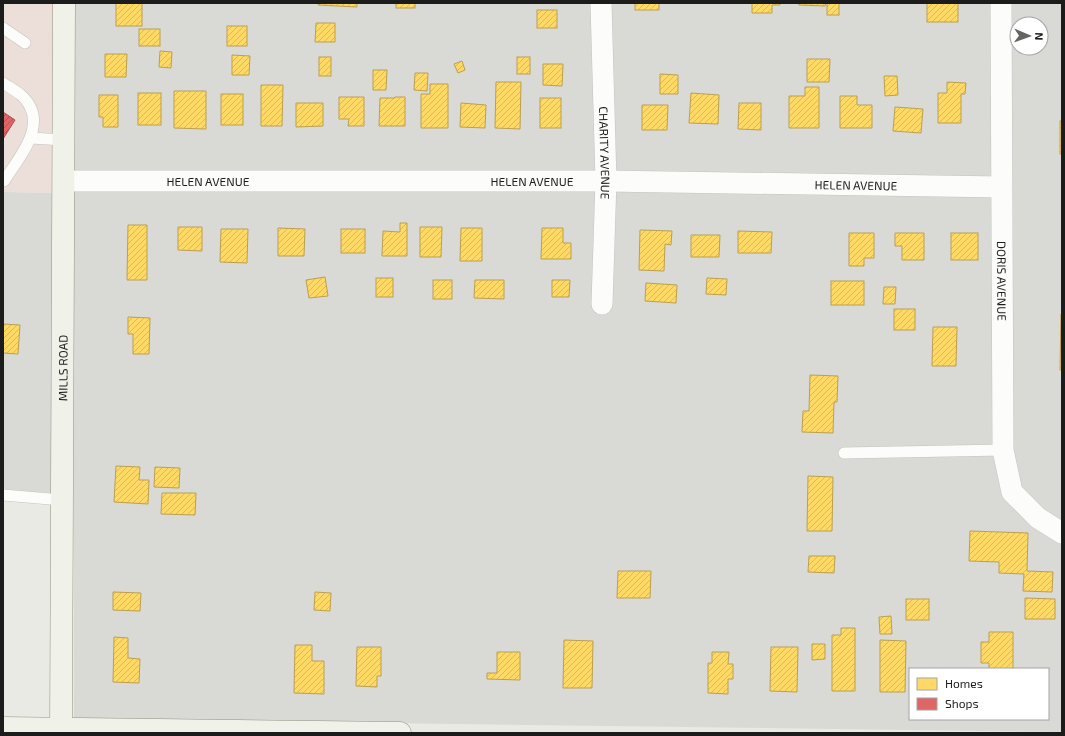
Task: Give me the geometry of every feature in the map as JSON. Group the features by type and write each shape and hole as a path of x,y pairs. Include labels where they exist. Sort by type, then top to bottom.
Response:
{"street":[{"name":"MILLS ROAD","path":"61,731 64,3"},
{"name":"CHARITY AVENUE","path":"601,3 606,181 602,304"},
{"name":"DORIS AVENUE","path":"1001,3 1003,450 1012,492 1038,518 1062,533"},
{"name":"HELEN AVENUE","path":"64,181 606,181 1001,187"},
{"path":"10,730 400,733"}],"lane":[{"path":"3,28 25,43"},
{"path":"3,83 21,95 30,106 34,118 31,138 4,181"},
{"path":"31,138 64,140"},
{"path":"844,453 1003,450"},
{"path":"3,495 62,500"}],"shaded area":[{"path":"3,3 59,3 59,193 3,192"},
{"path":"72,3 993,3 1012,307 1012,56 1049,56 1049,16 1012,16 1012,3 1062,3 1062,732 74,719"},
{"path":"3,192 59,193 59,493 3,492"}],"building: Homes":[{"path":"116,3 142,3 142,26 116,26"},
{"path":"319,3 357,3 357,7 318,5"},
{"path":"396,3 415,3 415,8 396,8"},
{"path":"635,3 659,3 659,10 635,10"},
{"path":"752,3 780,3 780,5 772,5 772,13 752,13"},
{"path":"799,3 826,3 825,6 799,5"},
{"path":"827,3 839,3 839,15 827,15"},
{"path":"927,3 958,3 958,22 927,22"},
{"path":"537,10 557,10 557,28 537,28"},
{"path":"316,23 335,23 335,42 315,42"},
{"path":"227,26 247,26 247,46 227,46"},
{"path":"139,29 160,29 160,46 139,46"},
{"path":"160,51 172,52 171,68 159,67"},
{"path":"105,54 127,54 126,77 105,77"},
{"path":"232,55 250,56 249,75 232,75"},
{"path":"319,57 331,57 331,76 319,76"},
{"path":"517,57 530,57 530,74 517,74"},
{"path":"807,59 830,59 829,82 807,82"},
{"path":"462,61 465,70 458,73 454,64"},
{"path":"543,64 563,64 562,86 543,85"},
{"path":"373,70 387,70 386,90 373,90"},
{"path":"415,73 428,73 427,91 414,90"},
{"path":"660,74 678,75 678,94 660,94"},
{"path":"884,76 897,76 898,95 885,96"},
{"path":"496,82 521,82 520,129 495,128"},
{"path":"947,82 966,83 965,94 961,94 961,123 938,123 938,93 947,93"},
{"path":"430,84 448,84 448,128 421,128 421,94 430,94"},
{"path":"261,85 283,85 282,126 261,126"},
{"path":"805,87 819,87 819,128 789,128 789,96 805,96"},
{"path":"174,91 206,91 206,129 174,128"},
{"path":"138,93 161,93 161,125 138,125"},
{"path":"691,93 719,95 718,124 689,123"},
{"path":"221,94 243,94 243,125 221,125"},
{"path":"99,95 118,95 118,127 103,127 103,117 99,117"},
{"path":"840,96 857,96 857,105 872,105 872,128 840,128"},
{"path":"339,97 364,97 364,126 348,126 349,119 339,119"},
{"path":"405,97 405,126 379,126 380,98"},
{"path":"540,98 561,98 561,128 540,128"},
{"path":"296,103 323,103 323,126 296,127"},
{"path":"461,103 486,105 485,128 460,127"},
{"path":"739,103 761,103 761,130 738,129"},
{"path":"642,105 668,105 667,130 642,130"},
{"path":"895,107 923,109 921,133 893,131"},
{"path":"1060,121 1062,121 1062,154 1060,154"},
{"path":"400,223 407,223 407,256 382,256 383,231 400,232"},
{"path":"128,225 147,225 147,280 127,280"},
{"path":"178,227 202,227 202,251 178,250"},
{"path":"420,227 442,227 441,257 420,257"},
{"path":"278,228 305,229 304,256 278,256"},
{"path":"461,228 482,228 482,261 460,261"},
{"path":"542,228 563,228 563,243 571,243 571,259 541,259"},
{"path":"221,229 248,229 247,263 220,262"},
{"path":"341,229 365,229 365,253 341,253"},
{"path":"640,230 672,231 671,245 665,244 664,271 639,270"},
{"path":"738,231 772,232 771,253 738,253"},
{"path":"849,233 874,233 874,258 864,258 864,266 849,266"},
{"path":"895,233 924,233 924,260 902,260 902,246 895,246"},
{"path":"951,233 978,233 978,260 951,260"},
{"path":"691,235 720,235 719,257 691,257"},
{"path":"325,277 328,296 309,298 306,280"},
{"path":"376,278 393,278 393,297 376,297"},
{"path":"707,278 727,279 726,295 706,294"},
{"path":"433,280 452,280 452,299 433,299"},
{"path":"475,280 504,280 504,299 474,298"},
{"path":"552,280 570,280 569,297 552,297"},
{"path":"831,281 864,281 864,305 831,305"},
{"path":"646,283 677,285 676,303 645,301"},
{"path":"884,287 896,287 895,304 883,304"},
{"path":"894,309 915,309 915,330 894,330"},
{"path":"1061,314 1062,370 1060,370"},
{"path":"128,317 150,318 149,354 133,354 133,334 128,334"},
{"path":"3,324 20,325 18,354 3,353"},
{"path":"933,327 957,327 956,366 932,366"},
{"path":"810,375 838,376 837,402 834,402 833,433 802,432 803,411 809,411"},
{"path":"116,466 140,467 139,480 149,480 148,504 114,502"},
{"path":"155,467 180,468 179,488 154,487"},
{"path":"808,476 833,477 832,531 807,531"},
{"path":"162,493 196,493 195,515 161,514"},
{"path":"970,531 1028,533 1027,571 1053,572 1052,592 1023,591 1024,574 999,573 999,562 969,561"},
{"path":"809,556 835,556 834,573 808,572"},
{"path":"618,571 651,571 650,598 617,598"},
{"path":"113,592 141,593 140,611 113,610"},
{"path":"315,592 331,593 330,611 314,610"},
{"path":"1025,598 1055,599 1055,619 1025,619"},
{"path":"906,599 929,599 929,620 906,620"},
{"path":"891,616 892,634 880,634 879,617"},
{"path":"841,628 855,628 855,691 832,691 832,635 841,635"},
{"path":"989,632 1013,632 1013,668 989,668 989,663 981,663 981,642 989,642"},
{"path":"114,637 128,638 128,658 140,659 139,683 113,682"},
{"path":"564,640 593,641 592,688 563,688"},
{"path":"880,640 906,641 905,692 880,692"},
{"path":"812,644 825,644 825,659 812,660"},
{"path":"295,645 312,645 312,661 324,661 324,694 294,693"},
{"path":"357,647 381,647 381,676 377,676 377,687 356,686"},
{"path":"771,647 798,647 797,692 770,691"},
{"path":"497,652 520,652 520,680 487,679 487,673 497,673"},
{"path":"712,652 729,652 728,664 733,664 733,679 728,679 728,694 708,693 708,663 712,663"}],"building: Shops":[{"path":"3,112 15,120 3,139"}]}
